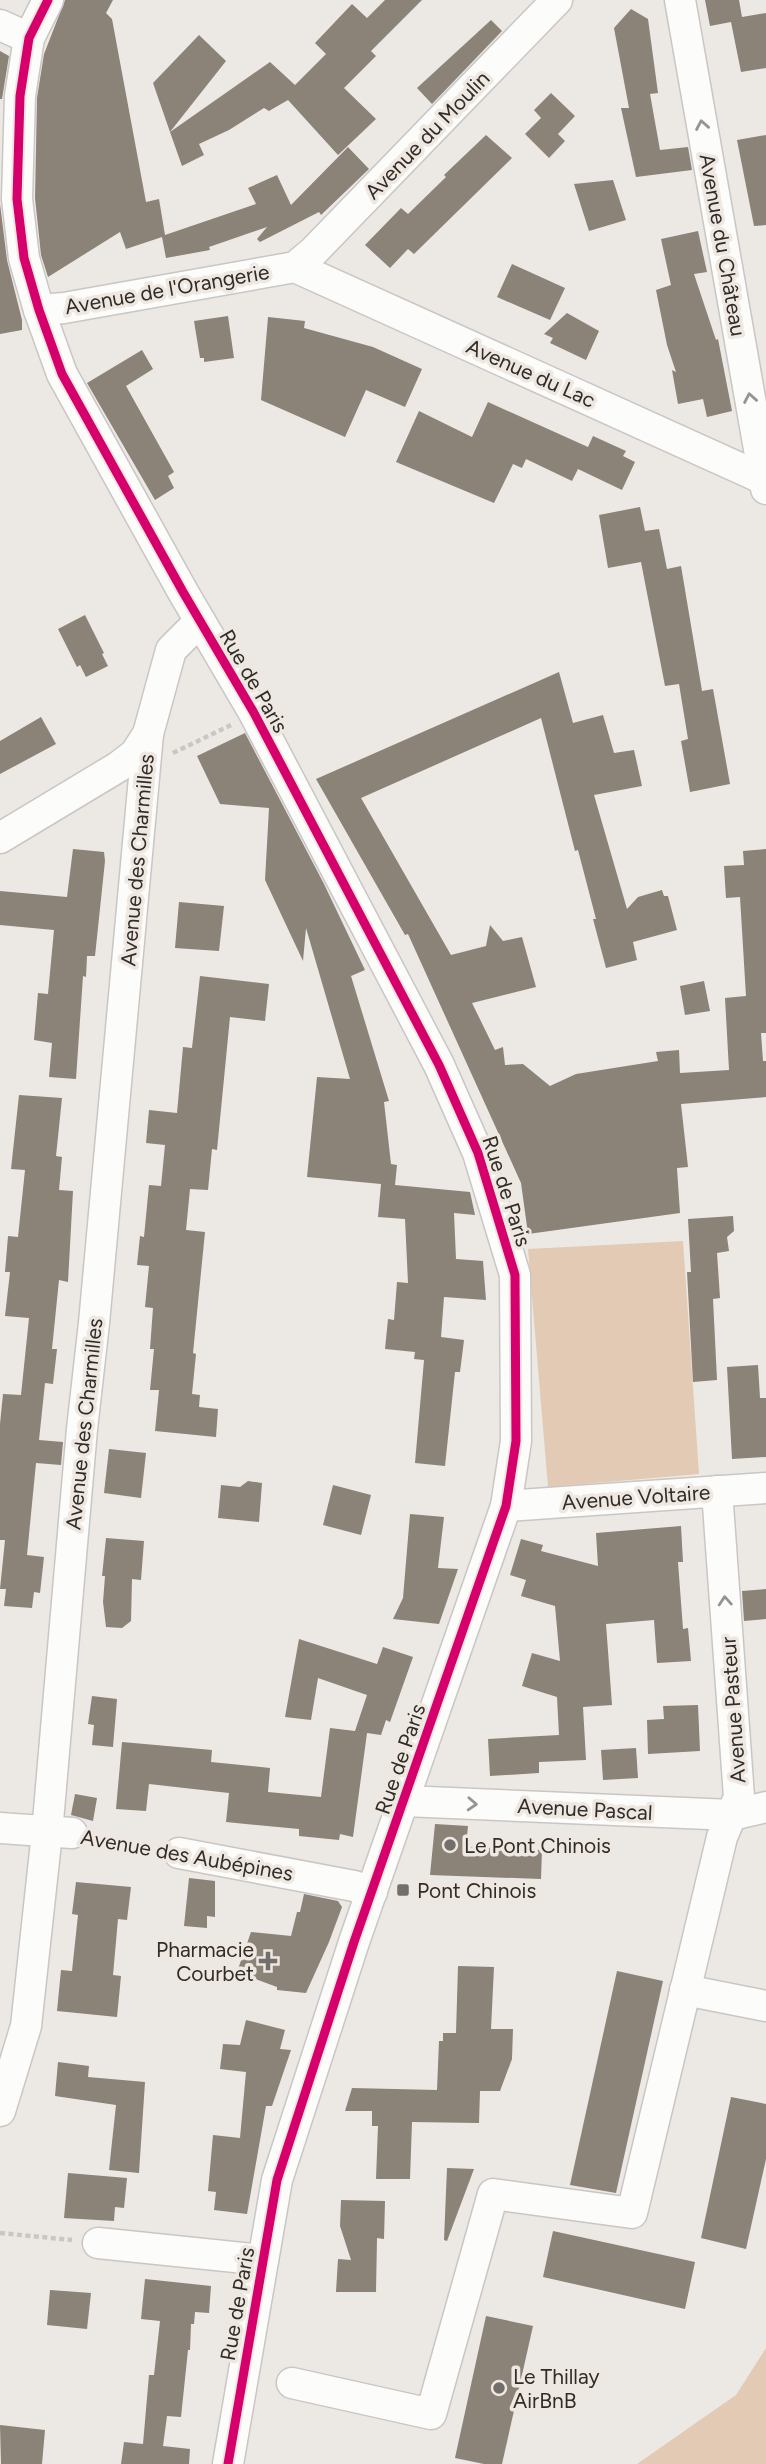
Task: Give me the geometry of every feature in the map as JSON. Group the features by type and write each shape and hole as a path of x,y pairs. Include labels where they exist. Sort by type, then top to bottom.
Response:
{"street":[{"name":"Rue de Paris","path":"48,0 29,38 20,96 17,199 24,258 62,374 254,713 439,1065 478,1153 515,1275 516,1441 506,1506 372,1892 277,2180 228,2464"},
{"name":"Avenue du Moulin","path":"295,267 314,251 557,0"},
{"name":"Avenue du Château","path":"680,0 765,483"},
{"path":"0,25 29,38"},
{"name":"Avenue de l'Orangerie","path":"40,310 65,308 295,267"},
{"name":"Avenue du Lac","path":"295,267 765,483"},
{"path":"0,838 118,768 135,754 148,734 171,650 200,621"},
{"name":"Avenue des Charmilles","path":"0,2111 26,2026 60,1833 82,1429 148,734"},
{"name":"Avenue Voltaire","path":"506,1506 766,1488"},
{"name":"Avenue Pasteur","path":"292,2383 431,2414 493,2194 632,2213 722,1837 739,1797 717,1491"},
{"name":"Avenue Pascal","path":"404,1801 732,1815 766,1807"},
{"path":"0,1828 60,1833"},
{"name":"Avenue des Aubépines","path":"179,1853 354,1886 372,1892"},
{"path":"688,1977 766,2006"},
{"path":"98,2243 262,2260"}],"path":[{"path":"145,767 254,713"},
{"path":"0,2233 98,2243"}],"shaded area":[{"path":"683,1241 699,1474 548,1487 528,1249"},
{"path":"766,2348 766,2464 637,2464 736,2395"}],"building":[{"path":"65,0 113,0 106,13 112,19 146,202 159,199 165,235 256,204 248,188 277,175 291,205 348,147 369,169 321,215 319,212 260,242 257,239 267,227 209,247 210,250 166,258 162,237 126,249 120,232 48,277 41,255 35,198 37,98 44,54"},
{"path":"385,0 422,0 371,51 376,56 344,88 376,119 338,155 288,100 269,111 264,108 229,130 199,144 204,155 182,166 170,132 270,62 295,85 326,54 315,43 352,4 367,18"},
{"path":"705,0 739,0 742,17 766,13 766,68 741,72 731,22 710,26"},
{"path":"631,9 648,19 658,93 650,94 660,150 688,147 692,170 636,177 621,108 629,108 614,28"},
{"path":"491,20 502,31 432,104 417,88"},
{"path":"199,35 226,61 170,132 153,83"},
{"path":"0,51 9,56 2,99 0,99"},
{"path":"551,93 575,116 558,134 565,141 549,158 525,134 541,118 534,110"},
{"path":"486,135 512,158 414,254 408,249 390,268 365,245 401,208 408,214"},
{"path":"766,135 766,225 754,226 737,140"},
{"path":"613,180 626,220 589,231 574,184"},
{"path":"0,204 7,260 22,330 0,334"},
{"path":"698,231 707,272 694,274 716,340 718,339 732,411 707,417 703,399 678,404 672,370 676,372 667,345 656,290 671,285 661,239"},
{"path":"512,264 565,288 550,320 497,297"},
{"path":"567,313 599,331 586,360 550,343 553,338 544,334"},
{"path":"228,316 234,358 204,362 204,358 200,358 194,321"},
{"path":"268,317 305,321 304,328 373,347 422,369 405,407 366,390 345,437 261,400"},
{"path":"142,350 153,369 126,386 174,472 168,476 174,488 155,500 87,383"},
{"path":"488,402 588,447 593,436 626,451 623,456 635,462 622,490 578,469 572,481 526,459 522,468 513,464 494,503 396,462 419,411 472,437"},
{"path":"640,507 645,531 659,529 667,569 681,566 702,691 713,689 730,784 690,792 681,741 688,739 679,684 665,686 641,562 608,568 599,515"},
{"path":"85,615 108,666 86,677 80,665 77,667 58,629"},
{"path":"559,672 573,723 603,715 614,753 634,750 642,786 594,795 627,909 638,897 662,890 664,896 668,896 677,930 633,942 637,960 606,968 593,919 596,919 578,850 575,851 541,718 361,798 451,955 486,946 490,925 503,941 522,937 536,987 472,1003 495,1050 503,1047 505,1065 523,1064 550,1086 576,1074 658,1061 656,1052 679,1050 680,1073 729,1070 725,998 746,996 740,897 726,898 724,866 744,865 743,851 766,849 766,1033 761,1033 763,1061 766,1061 766,1097 681,1104 688,1167 677,1168 680,1213 528,1234 521,1183 408,934 405,935 316,779"},
{"path":"41,717 56,744 0,774 0,741"},
{"path":"245,733 324,884 365,970 351,976 389,1101 384,1102 391,1164 397,1165 395,1185 470,1192 475,1215 454,1213 456,1259 483,1261 486,1300 444,1297 441,1337 464,1340 460,1372 455,1372 445,1466 415,1463 424,1360 414,1359 415,1352 385,1349 388,1319 394,1320 397,1282 408,1283 405,1219 378,1217 381,1184 307,1177 317,1077 350,1079 306,928 303,961 265,880 269,808 220,804 197,756"},
{"path":"73,849 104,852 105,861 95,956 87,956 86,977 83,976 76,1079 49,1077 52,1043 34,1040 38,993 48,994 54,930 0,925 0,891 67,897"},
{"path":"179,902 224,906 219,951 175,948"},
{"path":"200,976 269,984 265,1021 230,1017 217,1150 212,1149 208,1190 190,1189 186,1230 205,1232 193,1353 196,1354 192,1394 200,1395 199,1407 218,1409 216,1437 155,1431 159,1390 150,1390 154,1349 150,1349 153,1308 145,1307 149,1266 137,1265 140,1236 144,1237 149,1185 161,1186 165,1145 146,1143 149,1110 177,1113 183,1047 192,1048"},
{"path":"704,981 710,1011 685,1015 680,986"},
{"path":"19,1095 62,1098 56,1156 62,1157 59,1190 73,1191 68,1282 59,1280 52,1349 57,1349 53,1384 45,1383 39,1440 63,1442 61,1465 36,1463 27,1555 44,1557 40,1593 34,1592 32,1608 4,1606 6,1589 0,1589 5,1540 0,1540 0,1424 3,1394 21,1395 29,1318 5,1316 10,1272 5,1272 8,1236 18,1237 25,1170 11,1169"},
{"path":"733,1216 734,1231 727,1237 729,1251 717,1253 720,1298 713,1299 717,1380 693,1382 687,1272 691,1272 688,1219"},
{"path":"758,1365 760,1398 766,1398 766,1457 732,1459 727,1367"},
{"path":"109,1449 146,1453 141,1498 104,1493"},
{"path":"248,1481 262,1483 259,1522 218,1518 221,1485 240,1487"},
{"path":"333,1485 371,1495 361,1535 323,1525"},
{"path":"410,1514 444,1517 438,1568 458,1569 439,1624 393,1619 403,1598"},
{"path":"681,1526 683,1562 678,1562 683,1629 688,1628 691,1661 657,1663 654,1620 606,1624 612,1705 583,1707 586,1760 539,1762 539,1773 490,1776 488,1739 559,1735 557,1697 522,1686 532,1653 560,1661 555,1606 521,1596 526,1580 510,1575 521,1539 543,1545 541,1551 598,1566 596,1533"},
{"path":"106,1538 144,1541 141,1580 132,1579 131,1621 122,1628 106,1627 103,1602 105,1576 102,1576"},
{"path":"766,1589 766,1619 744,1621 742,1591"},
{"path":"299,1639 377,1664 383,1647 413,1657 390,1722 386,1720 381,1735 367,1733 353,1837 340,1834 339,1840 299,1836 299,1829 226,1822 229,1793 149,1784 146,1811 116,1809 122,1742 212,1750 211,1762 270,1768 268,1792 321,1797 330,1728 355,1731 367,1695 318,1678 311,1720 285,1717"},
{"path":"92,1696 117,1699 113,1747 92,1745 94,1725 88,1724"},
{"path":"698,1705 700,1751 648,1754 647,1720 664,1719 663,1706"},
{"path":"636,1748 638,1778 603,1780 601,1750"},
{"path":"75,1794 97,1798 93,1821 71,1815"},
{"path":"435,1824 468,1826 466,1847 542,1850 541,1879 430,1875"},
{"path":"189,1878 215,1881 215,1917 207,1916 207,1928 184,1926"},
{"path":"76,1882 131,1887 127,1920 118,1919 113,1975 121,1976 117,2017 57,2011 61,1970 72,1971 78,1915 72,1914"},
{"name":"Pharmacie Courbet","path":"304,1894 338,1901 342,1907 306,1993 277,1990 277,1987 237,1972 251,1932 291,1936"},
{"path":"458,1966 494,1967 491,2029 513,2029 512,2059 500,2091 480,2091 479,2123 412,2122 410,2179 376,2179 378,2126 372,2126 372,2111 345,2111 352,2088 437,2090 439,2041 443,2041 443,2033 456,2033"},
{"path":"617,1971 663,1981 616,2193 570,2185"},
{"path":"246,2020 285,2030 280,2049 291,2050 272,2106 266,2106 247,2214 214,2210 216,2192 208,2191 213,2135 240,2138 246,2072 220,2069 223,2044 240,2045"},
{"path":"58,2062 89,2066 88,2077 145,2082 139,2173 109,2170 116,2105 55,2096"},
{"path":"731,2097 766,2104 766,2159 746,2249 701,2238"},
{"path":"447,2168 474,2169 447,2241 444,2240"},
{"path":"68,2173 127,2178 124,2208 115,2207 114,2221 64,2218"},
{"path":"341,2200 385,2201 384,2239 377,2238 376,2292 336,2292 338,2259 351,2260 340,2226"},
{"path":"553,2231 695,2262 685,2309 543,2277"},
{"path":"145,2279 211,2286 209,2313 195,2312 194,2324 191,2324 181,2417 167,2416 163,2446 190,2449 189,2464 121,2464 124,2442 143,2444 149,2375 154,2375 160,2321 141,2319"},
{"path":"50,2290 91,2293 87,2329 47,2325"},
{"path":"486,2316 533,2326 502,2464 484,2464 455,2458"},
{"path":"0,2425 45,2430 42,2464 1,2464"}],"cycle path":[{"path":"48,0 29,38 20,96 17,199 24,258 62,374 183,592 254,713 439,1065 478,1153 515,1275 516,1441 506,1506 354,1942 277,2180 228,2464"}],"place":[{"name":"Le Pont Chinois","path":"450,1845"},
{"name":"Pont Chinois","path":"403,1890"},
{"name":"Pharmacie Courbet","path":"268,1961"},
{"name":"Le Thillay AirBnB","path":"499,2388"}]}
